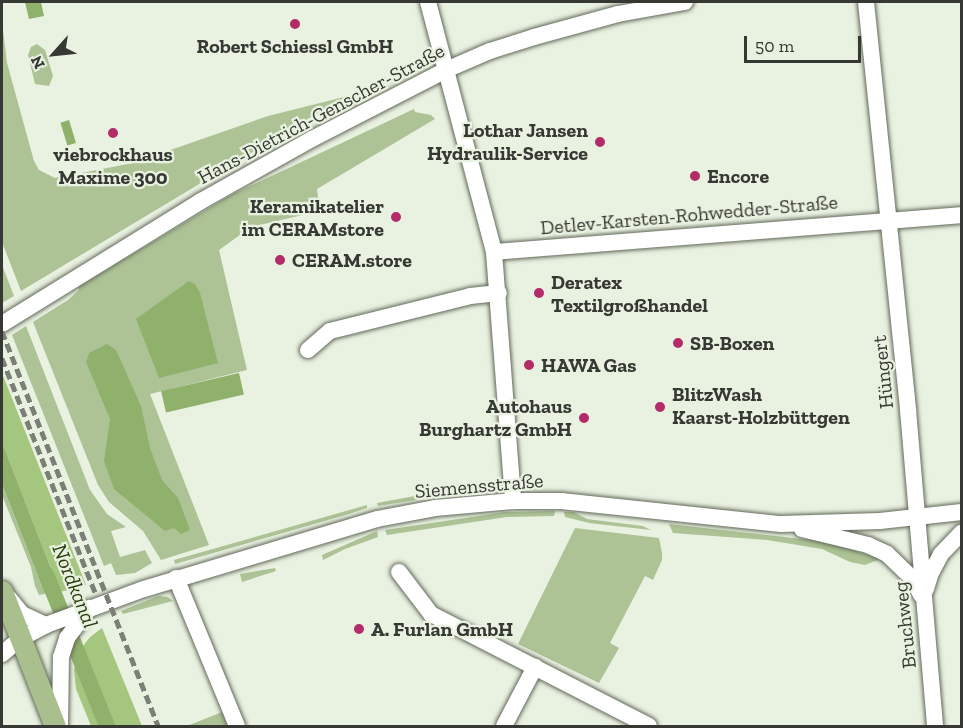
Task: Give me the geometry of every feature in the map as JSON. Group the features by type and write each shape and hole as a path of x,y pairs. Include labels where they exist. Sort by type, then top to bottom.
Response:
{"main road":[{"path":"2,590 55,726"}],"street":[{"path":"428,2 494,252 499,293 513,501"},
{"name":"Hans-Dietrich-Genscher-Straße","path":"2,324 201,201 312,139 446,70 490,51 534,37 618,14 685,2"},
{"name":"Hüngert","path":"866,2 908,410 916,519"},
{"path":"888,220 962,215"},
{"name":"Detlev-Karsten-Rohwedder-Straße","path":"494,252 888,220"},
{"path":"308,350 330,331 470,296 499,293"},
{"name":"Siemensstraße","path":"2,654 20,639 46,625 176,578 378,519 435,508 513,501 581,502 781,524 916,519 962,512"},
{"name":"Bruchweg","path":"916,519 935,726"},
{"path":"781,524 868,545 887,554 913,579 923,599"},
{"path":"923,599 931,573 941,554 962,532"},
{"path":"399,572 431,614 649,726"},
{"path":"176,578 237,726"},
{"path":"2,590 22,614 46,625"},
{"path":"60,726 61,657 67,638 91,608"},
{"path":"504,726 535,667"}],"shaded area":[{"path":"25,2 41,2 44,16 29,19"},
{"path":"2,21 7,63 34,161 39,170 55,178 133,163 268,116 352,95 311,117 21,291 2,242"},
{"path":"37,44 45,50 53,76 49,86 35,84 28,55 31,47"},
{"path":"414,109 415,112 431,115 435,119 317,189 320,211 251,227 219,250 247,370 150,394 209,545 161,560 143,531 109,502 98,485 33,322 68,300 79,290 78,287 231,195"},
{"path":"69,120 76,143 67,146 60,123"},
{"path":"2,265 14,296 2,303"},
{"path":"189,281 195,284 200,293 218,363 159,378 136,319"},
{"path":"26,326 90,490 107,514 126,527 111,531 120,557 145,550 152,563 135,573 116,575 111,563 104,566 12,335"},
{"path":"107,344 116,350 141,406 150,448 162,480 178,498 190,530 181,534 174,528 165,531 114,489 104,461 110,419 86,362 89,353"},
{"path":"2,373 86,585 60,592 2,442"},
{"path":"239,373 244,394 166,412 161,391"},
{"path":"2,442 60,592 45,594 2,484"},
{"path":"2,484 45,594 39,595 35,586 31,567 2,495"},
{"path":"463,487 464,492 378,506 377,503"},
{"path":"367,505 367,508 349,514 175,564 174,560"},
{"path":"555,511 554,516 507,517 387,535 385,530 505,512"},
{"path":"564,512 574,512 587,519 643,526 651,530 589,523 565,517"},
{"path":"669,524 829,542 880,559 865,565 850,562 822,549 767,540 673,533"},
{"path":"575,528 659,538 662,553 662,560 653,580 645,576 610,643 619,648 599,683 518,644"},
{"path":"377,531 378,537 323,560 322,555"},
{"path":"275,568 276,571 242,582 240,574"},
{"path":"158,596 168,597 173,601 123,614 121,611"},
{"path":"102,628 142,726 91,726 76,689 74,669 80,650 90,637"},
{"path":"222,712 227,726 187,726"}],"waterway":[{"name":"Nordkanal","path":"46,574 107,726"}],"railway":[{"path":"2,331 158,726"},
{"path":"2,358 96,594"}],"place":[{"name":"Robert Schiessl GmbH","path":"295,24"},
{"name":"viebrockhaus Maxime 300","path":"113,133"},
{"name":"Lothar Jansen Hydraulik-Service","path":"600,142"},
{"name":"Encore","path":"695,176"},
{"name":"Keramikatelier im CERAMstore","path":"396,217"},
{"name":"CERAM.store","path":"280,260"},
{"name":"Deratex Textilgroßhandel","path":"539,293"},
{"name":"SB-Boxen","path":"678,343"},
{"name":"HAWA Gas","path":"529,365"},
{"name":"BlitzWash Kaarst-Holzbüttgen","path":"660,407"},
{"name":"Autohaus Burghartz GmbH","path":"584,418"},
{"name":"A. Furlan GmbH","path":"359,629"}]}
